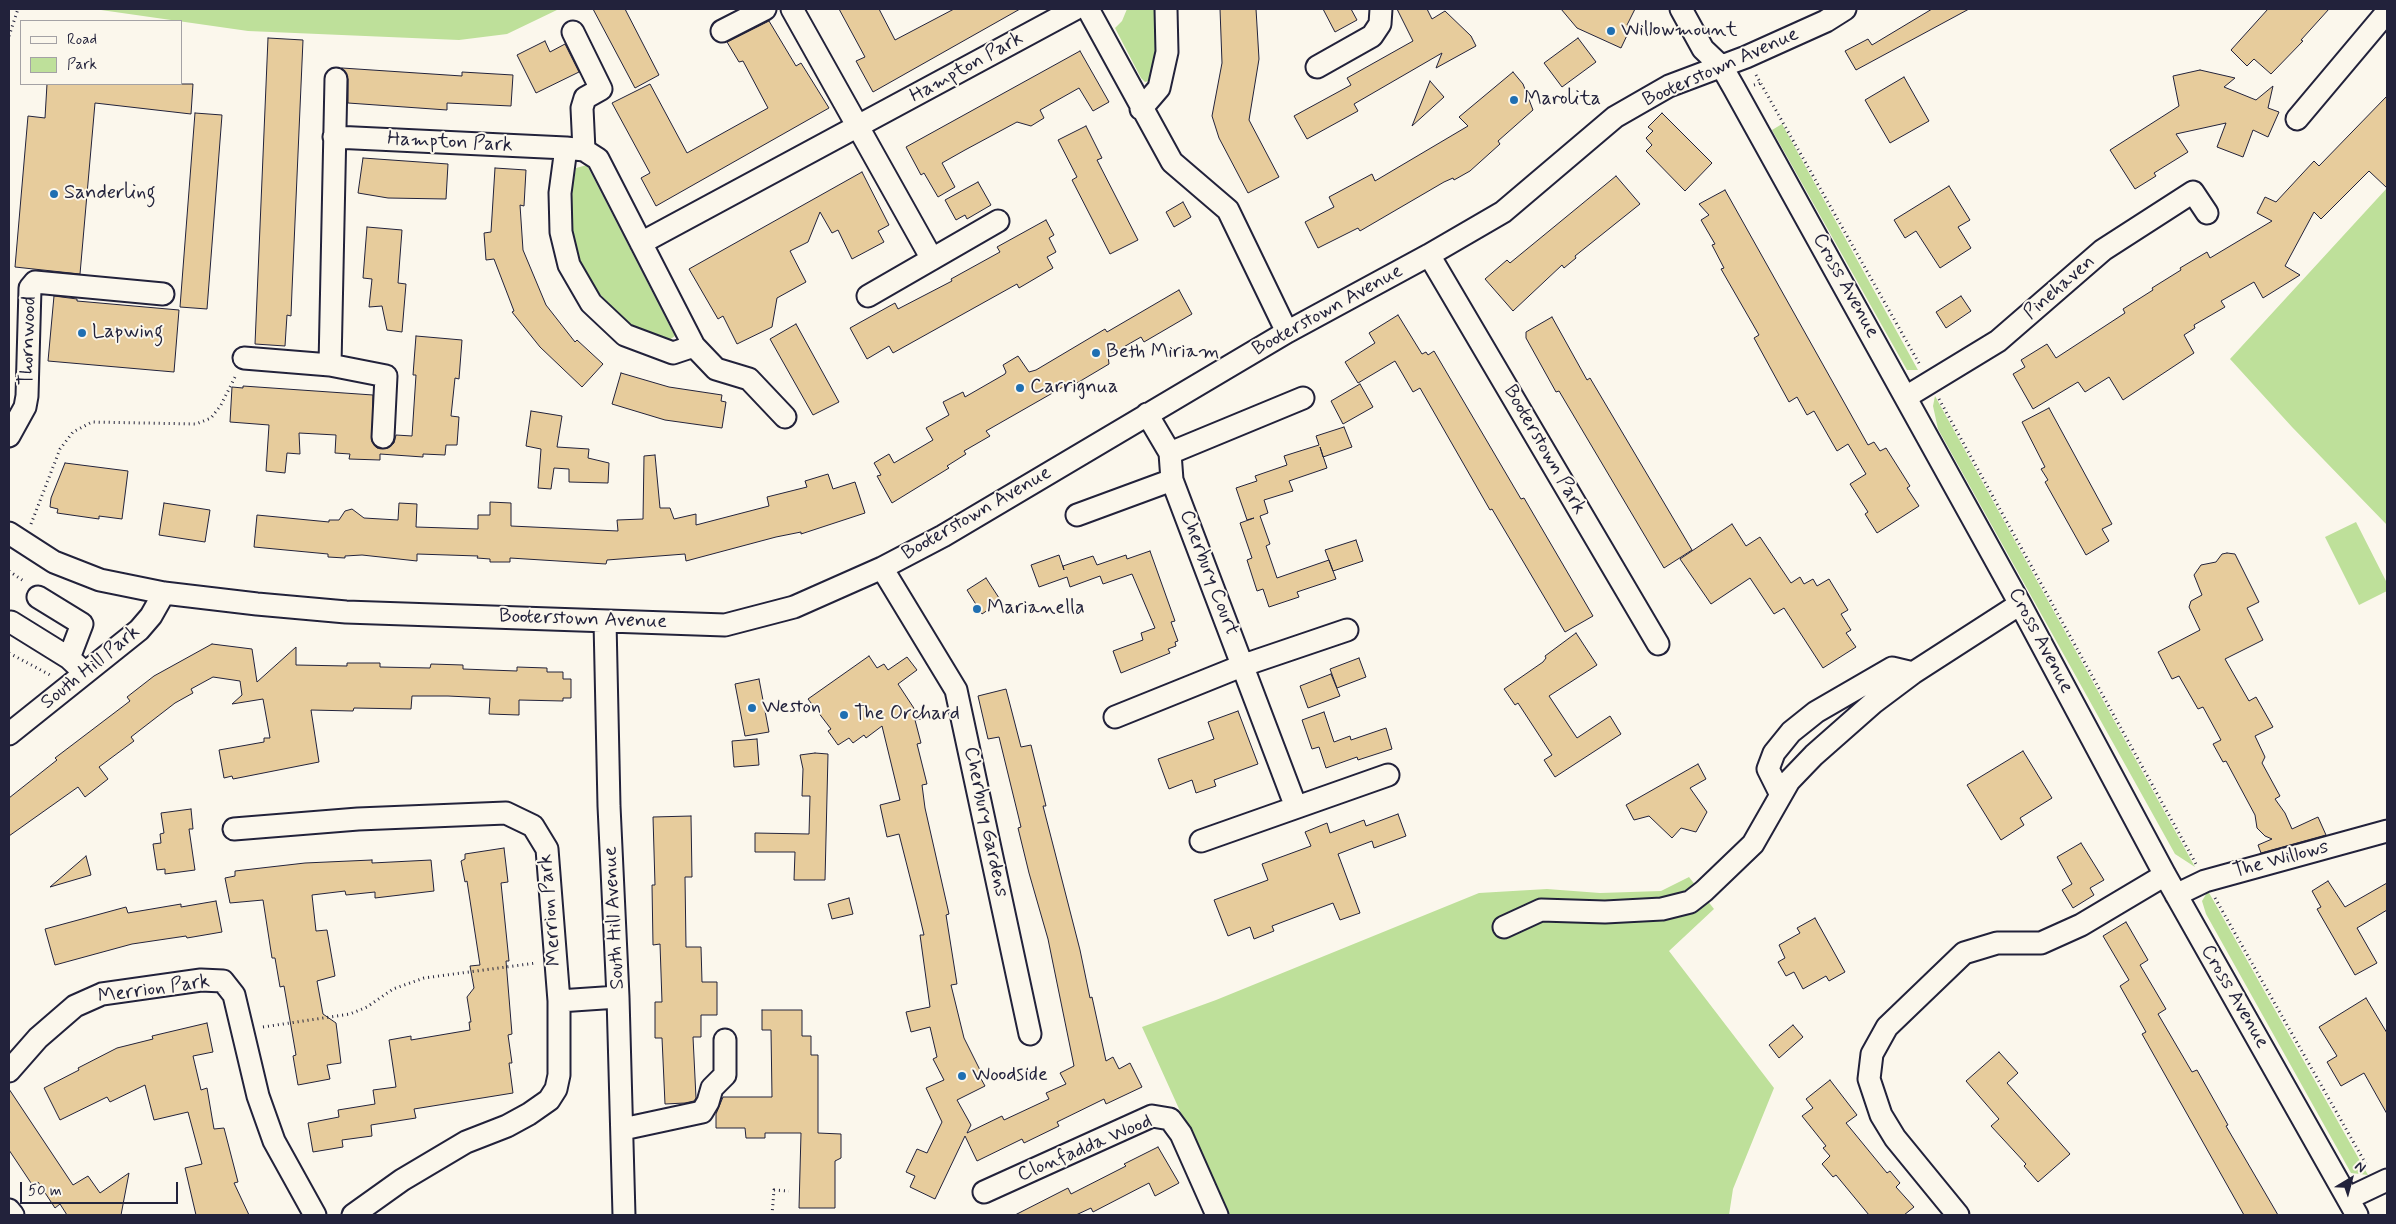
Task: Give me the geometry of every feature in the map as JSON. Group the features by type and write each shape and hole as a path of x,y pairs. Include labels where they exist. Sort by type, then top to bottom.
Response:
{"street":[{"path":"722,31 765,9"},
{"path":"792,9 932,259"},
{"name":"Hampton Park","path":"641,243 858,128 1075,9"},
{"path":"1088,9 1172,162 1228,210 1287,332"},
{"path":"1141,108 1160,88 1168,52 1166,9"},
{"path":"1317,67 1372,36 1380,24 1381,9"},
{"name":"Cross Avenue","path":"1681,9 1703,49 1722,67 2020,604 2176,895 2353,1206"},
{"name":"Booterstown Avenue","path":"16,538 76,572 100,580 164,593 346,612 726,625 794,607 882,568 943,536 1287,332 1429,255 1503,212 1615,117 1669,86 1722,67 1826,21 1846,9"},
{"path":"2297,119 2387,12"},
{"path":"573,32 601,89 585,98 575,149 560,193 561,232 569,266 591,303 625,335 634,340 673,353 694,346"},
{"path":"330,365 336,79"},
{"name":"Hampton Park","path":"334,137 575,149"},
{"path":"575,149 598,159 694,346 716,369 749,379 785,417"},
{"name":"Pinehaven","path":"1906,397 1998,341 2103,250 2193,192 2206,213"},
{"path":"868,296 998,221"},
{"name":"Booterstown Park","path":"1429,255 1658,644"},
{"name":"Thornwood","path":"9,436 22,412 27,396 30,288 35,282 162,294"},
{"path":"244,358 330,365 386,376 383,437"},
{"path":"1170,453 1303,398"},
{"name":"Cherbury Court","path":"1147,414 1170,453 1172,480 1244,665 1296,807"},
{"path":"1076,515 1172,480"},
{"name":"Cherbury Gardens","path":"882,568 956,690 1030,1034"},
{"name":"South Hill Park","path":"11,727 66,688 139,630 151,616 164,593"},
{"path":"38,596 82,624 69,658"},
{"path":"1504,927 1541,910 1605,912 1662,909 1690,902 1753,844 1789,781 1814,756 1873,703 1913,673 2020,604"},
{"name":"South Hill Avenue","path":"605,621 609,806 623,1129 624,1215"},
{"path":"11,622 69,658 85,673"},
{"path":"1115,717 1244,665 1347,630"},
{"path":"1780,796 1768,769 1774,753 1791,732 1816,712 1892,668 1913,673"},
{"path":"1200,842 1388,775"},
{"name":"Merrion Park","path":"234,829 358,819 506,813 533,826 547,849 559,1001 559,1075 556,1089 549,1100 507,1126 466,1142 402,1180 353,1215"},
{"name":"The Willows","path":"2176,895 2205,881 2387,831"},
{"path":"1958,1215 1894,1138 1881,1115 1869,1079 1872,1054 1887,1027 1964,953 1997,944 2041,943 2081,925 2165,875"},
{"name":"Merrion Park","path":"9,1071 38,1038 75,1006 102,994 201,980 223,981 234,995 258,1096 274,1142 315,1215"},
{"path":"559,1001 618,997"},
{"path":"623,1129 702,1112 708,1102 712,1088 725,1075 725,1040"},
{"name":"Clonfadda Wood","path":"984,1192 1152,1116 1170,1119 1181,1134 1217,1215"},
{"path":"2353,1206 2382,1182"},
{"path":"9,1210 13,1215"}],"path":[{"path":"9,36 18,9"},
{"path":"1761,83 1930,383 2205,881 2382,1182"},
{"path":"16,538 60,449 73,432 92,422 196,424 211,418 221,406 244,358"},
{"path":"9,653 55,678 66,688"},
{"path":"242,1030 350,1014 367,1007 393,989 424,978 555,961"},
{"path":"772,1215 774,1190 790,1191"}],"green space":[{"path":"94,9 559,9 507,34 459,40 248,31 182,22 182,20"},
{"path":"1127,9 1157,9 1160,42 1153,79 1149,81 1145,82 1141,78 1115,28 1122,21"},
{"path":"1782,124 1918,370 1907,370 1772,130"},
{"path":"587,165 675,336 668,341 631,326 582,276 568,212 576,168"},
{"path":"2387,188 2387,525 2292,427 2230,359"},
{"path":"1935,396 2195,867 2175,854 1938,429 1933,406"},
{"path":"2356,522 2387,583 2387,591 2359,605 2325,537"},
{"path":"1689,877 1714,909 1669,951 1774,1088 1733,1189 1729,1215 1227,1215 1142,1027 1216,1000 1479,893 1547,889 1600,893 1661,891"},
{"path":"2208,891 2368,1175 2351,1173 2206,914 2202,901"}],"building":[{"path":"593,9 625,9 659,75 635,88"},
{"path":"839,9 879,9 895,40 954,9 1020,9 873,92 856,61 865,57"},
{"path":"1220,9 1256,9 1259,59 1249,120 1279,177 1248,193 1219,138 1212,116 1222,63"},
{"path":"1323,9 1351,9 1357,20 1335,32"},
{"path":"1397,9 1427,9 1432,19 1445,11 1471,36 1476,46 1436,68 1442,53 1354,104 1358,111 1307,139 1294,116 1351,85 1347,78 1413,41"},
{"name":"Willowmount","path":"1561,9 1635,9 1627,25 1631,27 1621,48 1577,28"},
{"path":"1932,9 1969,9 1856,70 1845,51 1868,39 1872,45"},
{"path":"2268,9 2329,9 2301,40 2303,41 2271,74 2254,59 2247,66 2231,50"},
{"path":"769,21 796,66 801,63 829,108 656,206 641,178 650,173 612,103 650,84 687,153 768,108 743,61 739,62 727,42"},
{"path":"268,38 303,40 291,316 287,315 285,346 255,344"},
{"path":"1578,38 1596,62 1562,87 1544,63"},
{"path":"545,41 550,52 565,44 579,72 536,93 517,55"},
{"path":"1080,51 1109,102 1093,111 1079,88 1040,110 1044,118 1031,126 1017,122 965,150 942,163 955,187 938,197 924,173 921,175 906,147"},
{"path":"342,68 462,76 462,72 513,75 511,106 447,103 447,110 348,103 348,79"},
{"path":"2200,70 2235,78 2224,87 2256,100 2273,86 2268,108 2279,112 2268,137 2253,130 2243,157 2217,147 2226,123 2176,134 2188,152 2154,173 2156,176 2135,189 2110,150 2179,106 2173,76"},
{"path":"1513,72 1523,84 1533,110 1498,141 1500,144 1470,171 1454,180 1453,178 1444,182 1360,231 1358,228 1318,248 1305,222 1334,207 1329,197 1372,174 1375,181 1468,126 1459,117"},
{"path":"1904,77 1929,121 1890,143 1865,100"},
{"path":"1430,81 1444,97 1412,126"},
{"name":"Sanderling","path":"193,84 191,114 95,103 80,274 15,267 28,116 45,118 47,85"},
{"path":"2387,96 2387,188 2369,171 2321,219 2314,212 2285,266 2300,275 2263,298 2254,282 2221,301 2225,307 2194,325 2195,328 2184,335 2194,353 2123,400 2109,377 2085,392 2078,382 2033,409 2013,374 2025,367 2021,360 2047,344 2056,358 2125,313 2123,309 2181,270 2180,268 2207,252 2210,258 2272,221 2257,213 2265,197 2276,202 2314,161 2319,166"},
{"path":"195,113 222,115 207,309 180,307"},
{"path":"1662,113 1712,163 1685,191 1646,151 1652,145 1646,138 1653,131 1648,127"},
{"path":"1086,126 1102,158 1097,160 1138,240 1110,254 1072,180 1077,177 1058,140"},
{"path":"363,158 448,164 446,199 388,198 358,193"},
{"path":"495,168 526,170 524,206 520,205 523,250 546,305 575,342 577,340 603,364 582,387 540,347 512,312 514,311 494,259 486,260 484,233 491,232"},
{"path":"862,172 889,225 878,231 884,242 852,259 838,230 832,233 820,212 808,242 790,251 806,282 777,298 772,327 737,344 723,316 718,319 689,269"},
{"path":"1616,176 1640,204 1575,256 1576,258 1564,268 1562,265 1513,311 1485,279 1507,260 1510,263"},
{"path":"978,182 991,205 967,219 965,215 956,220 945,200"},
{"path":"1949,186 1970,220 1958,227 1971,248 1940,268 1916,231 1905,238 1894,220"},
{"path":"1725,190 1868,445 1874,442 1880,451 1886,448 1910,486 1907,488 1919,506 1877,533 1865,514 1868,512 1850,484 1866,474 1848,444 1837,451 1814,411 1807,415 1797,397 1789,402 1754,338 1759,335 1721,269 1724,268 1712,245 1715,244 1701,220 1709,215 1699,204"},
{"path":"1183,202 1191,217 1174,227 1166,212"},
{"path":"1046,220 1054,235 1049,238 1056,252 1047,257 1053,268 1019,288 1017,284 893,353 889,346 867,359 850,328 895,303 898,309 952,281 951,279 1000,252 997,247"},
{"path":"367,227 402,230 398,283 406,284 402,332 387,330 382,306 369,307 372,279 363,278"},
{"path":"1179,290 1192,314 1144,342 1141,337 1108,356 1109,364 1072,386 1070,383 986,431 990,436 964,451 966,454 947,466 949,468 892,503 877,476 881,475 874,463 889,454 894,463 933,440 926,428 949,415 943,402 963,392 965,397 1005,374 1003,365 1018,356 1029,372 1036,370 1105,329 1107,332"},
{"path":"54,296 77,299 77,301 179,310 174,372 48,361"},
{"path":"1961,296 1971,311 1946,328 1936,312"},
{"path":"1398,315 1422,354 1426,352 1428,355 1434,351 1521,499 1524,498 1593,616 1565,632 1492,509 1490,510 1420,388 1413,392 1395,361 1358,383 1345,362 1375,343 1369,333"},
{"path":"1552,317 1587,380 1590,378 1692,550 1664,568 1559,391 1556,392 1526,338 1526,332"},
{"path":"796,324 839,402 813,415 770,339"},
{"path":"416,336 462,340 459,379 455,378 451,416 459,417 457,445 446,445 445,455 423,454 423,457 380,454 380,460 349,459 350,454 335,453 336,435 299,433 300,454 287,453 285,473 266,471 269,425 230,422 232,387 243,388 243,386 373,395 372,442 377,448 388,448 394,443 396,435 412,436 416,375 413,375"},
{"path":"621,373 669,387 722,395 721,401 726,402 722,428 665,420 612,404"},
{"path":"1360,384 1373,407 1343,424 1331,401"},
{"path":"2049,408 2112,524 2102,529 2109,541 2086,555 2045,482 2048,480 2041,469 2045,467 2022,422"},
{"path":"531,411 562,416 557,447 589,449 588,458 609,463 608,483 569,482 569,469 554,468 551,489 538,488 541,449 526,446"},
{"path":"1344,427 1352,447 1323,457 1327,468 1289,481 1293,491 1264,500 1268,513 1260,516 1270,544 1266,546 1277,578 1329,560 1336,579 1297,592 1299,597 1269,607 1263,589 1257,591 1247,560 1252,558 1240,523 1254,518 1247,520 1236,488 1257,481 1255,476 1287,465 1284,456 1319,445 1316,436"},
{"path":"655,455 660,508 670,508 674,519 696,514 696,525 769,506 767,497 807,487 805,481 828,474 833,489 855,482 865,513 801,534 801,532 776,537 686,561 685,554 607,560 606,564 510,558 510,562 490,562 490,559 477,558 478,556 417,554 417,561 362,555 345,556 345,558 328,557 328,554 254,547 257,515 329,522 329,520 339,520 345,511 352,509 364,518 398,520 399,503 417,504 416,527 478,529 478,515 490,515 490,502 511,503 511,526 618,531 617,520 643,519 644,456"},
{"path":"65,463 128,471 122,519 99,516 99,519 57,513 58,509 50,507 51,498"},
{"path":"164,503 210,510 205,542 159,535"},
{"path":"1732,524 1746,546 1760,537 1791,583 1800,577 1804,584 1813,579 1817,586 1829,579 1848,610 1841,614 1851,630 1846,633 1856,647 1823,668 1784,608 1774,614 1750,578 1711,604 1680,559"},
{"path":"1356,540 1363,561 1333,571 1325,550"},
{"path":"1150,551 1175,621 1171,622 1178,641 1175,642 1176,646 1168,649 1170,653 1121,673 1113,651 1143,640 1141,633 1155,628 1132,574 1103,584 1100,576 1070,587 1067,577 1039,587 1031,565 1059,555 1064,570 1063,566 1093,556 1097,565 1126,555 1127,559"},
{"path":"2222,554 2235,554 2259,602 2247,608 2263,640 2225,659 2249,701 2256,697 2273,727 2255,736 2265,757 2262,763 2280,796 2275,799 2285,813 2292,829 2318,817 2326,835 2261,853 2258,845 2272,839 2265,836 2257,828 2255,815 2226,761 2223,762 2213,744 2221,740 2203,707 2198,709 2179,676 2172,679 2158,652 2200,630 2189,607 2191,601 2202,595 2194,575 2201,565 2216,562"},
{"name":"Marianella","path":"986,578 1001,601 982,614 967,590"},
{"path":"1576,633 1597,665 1549,696 1577,738 1610,716 1621,734 1555,777 1544,760 1552,755 1518,703 1515,705 1504,689 1543,662 1546,658 1545,656"},
{"path":"212,644 252,649 257,682 296,647 296,665 347,666 347,663 380,663 380,667 430,668 431,664 463,665 463,669 517,671 517,667 547,668 547,672 563,672 563,679 571,679 571,698 563,698 563,701 519,700 519,715 489,714 490,698 448,696 412,696 411,709 354,708 353,711 311,710 319,762 233,779 232,776 224,778 219,750 264,742 264,738 270,738 263,699 232,704 242,695 240,681 213,677 191,689 193,693 175,703 131,737 134,741 99,767 108,779 85,797 78,787 9,836 9,798 57,760 55,758 130,701 127,697 154,676"},
{"path":"869,656 877,668 884,664 888,670 907,657 917,670 898,684 921,719 915,720 921,743 917,744 927,784 922,785 925,808 949,914 946,915 957,984 951,985 964,1038 983,1076 980,1077 985,1086 957,1100 971,1125 967,1133 1002,1116 1004,1120 1049,1099 1046,1093 1066,1084 1060,1073 1074,1066 1048,939 1018,828 1021,827 999,737 988,739 978,696 1006,689 1021,747 1031,745 1046,806 1043,806 1080,950 1090,998 1092,997 1106,1061 1113,1057 1119,1069 1130,1063 1142,1087 1106,1104 1104,1099 1057,1122 1059,1126 1024,1143 1022,1139 977,1161 965,1136 935,1199 910,1187 915,1176 906,1172 917,1149 927,1153 942,1122 926,1088 944,1080 933,1059 937,1057 930,1027 911,1032 906,1012 930,1007 920,935 924,935 899,834 887,837 880,805 900,800 882,726 866,738 864,735 853,743 849,738 838,745 828,731 831,729 808,699"},
{"path":"1359,658 1366,677 1337,688 1330,669"},
{"path":"1331,674 1340,696 1308,708 1300,686"},
{"name":"Weston","path":"759,679 769,732 745,736 735,684"},
{"path":"1238,711 1258,764 1214,780 1216,786 1196,793 1192,780 1169,789 1158,759 1214,739 1208,722"},
{"path":"1324,712 1334,742 1350,736 1351,740 1386,728 1392,749 1358,760 1357,757 1326,768 1319,747 1312,749 1302,720"},
{"path":"757,739 759,765 734,767 732,741"},
{"path":"2023,751 2052,798 2020,818 2024,825 2001,840 1967,785"},
{"path":"828,754 825,880 794,880 795,852 755,852 755,833 809,834 810,796 802,796 803,769 800,755"},
{"path":"1698,764 1706,779 1690,788 1707,812 1696,832 1681,828 1672,838 1649,816 1634,820 1626,805"},
{"path":"191,809 193,829 189,829 195,870 165,874 165,869 157,870 153,844 161,843 160,834 164,833 161,813"},
{"path":"1398,814 1406,836 1374,848 1372,841 1338,854 1360,913 1340,920 1333,903 1272,926 1274,931 1254,939 1250,927 1228,936 1214,900 1268,880 1262,864 1311,846 1305,832 1327,823 1330,833 1364,820 1366,826"},
{"path":"691,816 692,877 685,877 686,947 701,947 702,982 717,982 717,1015 701,1015 701,1037 693,1037 696,1098 694,1101 685,1103 665,1104 662,1038 655,1038 655,1002 662,1002 660,944 653,945 652,885 655,885 653,817"},
{"path":"2081,843 2104,880 2090,888 2094,895 2073,908 2062,890 2072,884 2057,857"},
{"path":"504,848 508,882 501,883 509,961 506,961 512,1034 508,1035 512,1063 509,1063 513,1093 414,1109 416,1118 371,1125 372,1136 342,1140 343,1147 313,1152 308,1123 339,1117 338,1110 375,1104 373,1090 396,1087 389,1040 411,1036 411,1040 470,1030 469,1022 471,1022 467,997 474,988 470,966 480,965 467,881 465,882 461,861 465,859 465,854"},
{"path":"86,856 91,875 50,887"},
{"path":"372,860 372,863 431,860 434,891 375,898 375,892 346,895 345,891 312,895 316,931 327,930 335,976 317,981 323,1014 336,1023 341,1063 327,1065 330,1079 298,1085 293,1056 296,1055 284,986 280,987 275,958 272,958 263,900 230,903 225,878 235,876 235,871 305,863"},
{"path":"2328,881 2345,907 2387,883 2387,910 2357,928 2377,963 2355,975 2317,909 2321,907 2312,891"},
{"path":"849,898 853,914 832,919 828,904"},
{"path":"216,901 222,932 132,944 55,965 45,929 126,907 128,913 181,904 181,907"},
{"path":"1815,918 1845,972 1829,981 1826,976 1803,989 1794,972 1786,976 1778,962 1785,958 1779,945 1800,933 1797,928"},
{"path":"2126,922 2148,960 2140,965 2166,1009 2158,1014 2192,1072 2197,1070 2228,1125 2226,1126 2278,1215 2244,1215 2142,1034 2146,1032 2120,986 2129,980 2103,936"},
{"path":"2366,998 2387,1033 2387,1114 2364,1073 2341,1086 2327,1062 2337,1056 2319,1027"},
{"path":"762,1010 802,1010 802,1036 811,1036 811,1055 818,1055 818,1133 841,1134 841,1158 835,1161 835,1208 799,1208 801,1133 765,1133 765,1138 746,1138 745,1128 716,1128 716,1114 723,1097 772,1097 771,1030 762,1030"},
{"path":"207,1023 213,1052 193,1056 201,1090 207,1088 214,1129 224,1128 238,1182 234,1183 249,1215 196,1215 185,1168 202,1164 188,1112 154,1120 145,1085 110,1102 107,1097 60,1120 44,1088 117,1048 153,1039 152,1036"},
{"path":"1793,1025 1803,1037 1779,1058 1769,1045"},
{"path":"1999,1052 2018,1073 2007,1083 2070,1154 2038,1182 2024,1166 2026,1164 1991,1126 1999,1119 1966,1081"},
{"path":"1830,1080 1857,1115 1846,1123 1887,1173 1890,1171 1900,1183 1896,1187 1914,1207 1904,1215 1869,1215 1836,1175 1833,1177 1822,1164 1830,1156 1823,1148 1826,1146 1802,1116 1813,1108 1806,1099"},
{"path":"9,1089 73,1185 88,1176 100,1193 129,1173 121,1215 67,1215 60,1204 55,1208 38,1182 33,1186 9,1150"},
{"path":"1158,1147 1179,1183 1155,1196 1149,1183 1093,1212 1091,1208 1076,1215 1015,1215 1068,1188 1071,1194 1126,1166 1124,1164"}],"place":[{"name":"Willowmount","path":"1611,31"},
{"name":"Marolita","path":"1514,100"},
{"name":"Sanderling","path":"54,194"},
{"name":"Lapwing","path":"82,333"},
{"name":"Beth Miriam","path":"1096,353"},
{"name":"Carrignua","path":"1020,388"},
{"name":"Marianella","path":"977,609"},
{"name":"Weston","path":"752,708"},
{"name":"The Orchard","path":"844,715"},
{"name":"Woodside","path":"962,1076"}]}
